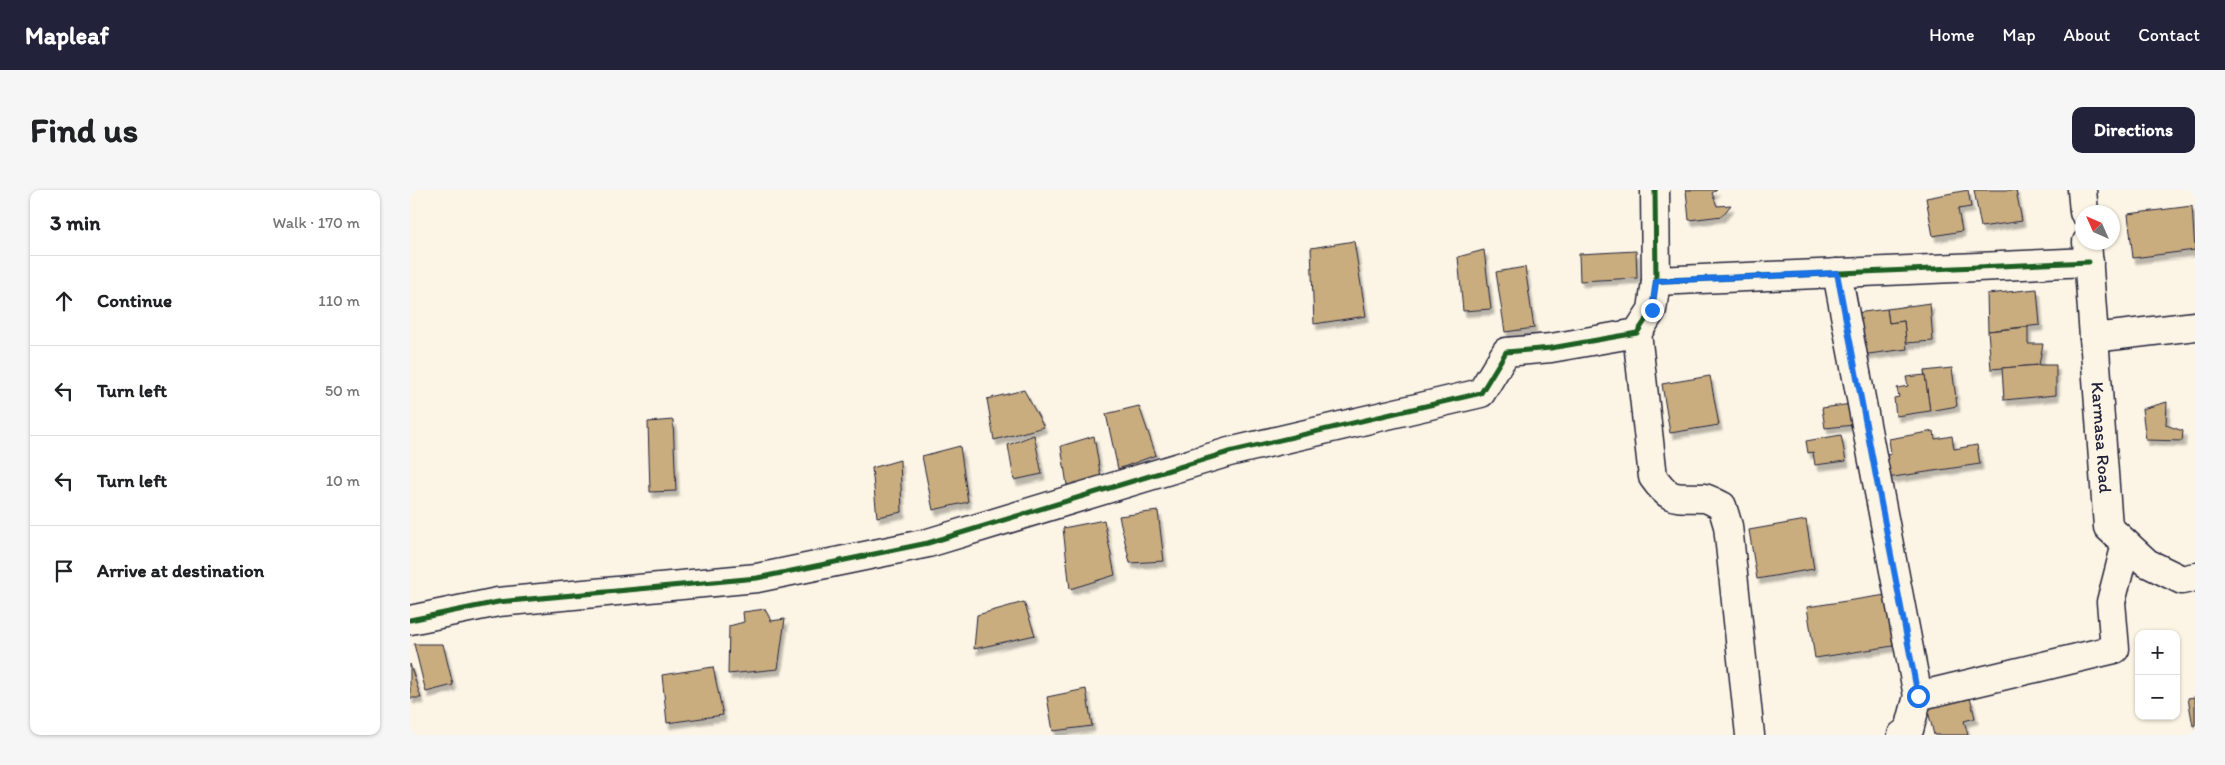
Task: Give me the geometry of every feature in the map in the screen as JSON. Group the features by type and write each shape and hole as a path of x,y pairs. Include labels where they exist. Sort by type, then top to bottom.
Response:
{"street":[{"path":"1655,190 1656,281 1652,310 1636,333 1654,476 1663,491 1682,499 1706,498 1722,506 1729,536 1750,735"},
{"path":"2082,190 2083,205"},
{"path":"1656,281 1837,273 2088,252"},
{"name":"Karmasa Road","path":"2088,252 2108,527 2147,563 2182,580 2195,577"},
{"path":"1837,273 1918,696 1909,730 1902,735"},
{"path":"2094,338 2195,326"},
{"path":"410,620 498,602 757,578 928,543 1228,452 1481,393 1506,352 1551,348 1636,333"},
{"path":"1918,696 2115,649 2111,602 2126,544"}],"building":[{"path":"1686,190 1717,190 1712,193 1717,206 1731,205 1722,216 1689,220"},
{"path":"1968,190 1971,207 1958,209 1962,231 1933,236 1926,198"},
{"path":"1974,190 2016,190 2022,221 1981,227"},
{"path":"2192,206 2195,250 2133,258 2128,214"},
{"path":"1354,241 1366,316 1314,324 1311,248"},
{"path":"1484,250 1491,309 1463,311 1458,257"},
{"path":"1636,251 1637,278 1580,281 1579,254"},
{"path":"1525,267 1534,328 1505,332 1496,272"},
{"path":"2037,289 2040,325 1988,331 1987,294"},
{"path":"1930,303 1933,341 1906,343 1904,321 1889,323 1887,309"},
{"path":"1887,309 1889,323 1904,321 1907,349 1853,356 1848,314"},
{"path":"2028,327 2028,344 2043,344 2039,365 1991,369 1988,331"},
{"path":"2056,365 2056,395 2004,400 2002,368"},
{"path":"1952,368 1957,406 1930,411 1924,371"},
{"path":"1925,375 1930,411 1896,416 1894,398 1899,397 1897,388 1908,386 1906,377"},
{"path":"1710,376 1719,425 1670,433 1662,384"},
{"path":"1024,390 1044,427 994,440 987,399"},
{"path":"2167,402 2166,425 2183,431 2182,441 2146,440 2142,409"},
{"path":"1859,403 1854,425 1825,428 1822,408"},
{"path":"1139,406 1156,455 1118,469 1106,414"},
{"path":"673,420 676,491 650,492 648,422"},
{"path":"1934,431 1935,439 1952,436 1954,449 1977,445 1980,464 1887,478 1884,456 1891,454 1889,439"},
{"path":"1034,435 1042,474 1014,480 1008,445"},
{"path":"1841,435 1846,461 1815,465 1813,452 1808,453 1806,441"},
{"path":"1094,436 1101,478 1067,485 1061,446"},
{"path":"960,446 968,502 933,510 922,456"},
{"path":"900,460 902,512 877,517 872,468"},
{"path":"1158,511 1164,561 1130,563 1119,516"},
{"path":"1104,520 1115,575 1070,589 1063,528"},
{"path":"1806,520 1814,569 1757,579 1749,530"},
{"path":"1886,595 1893,646 1815,658 1807,607"},
{"path":"1024,602 1035,635 974,649 977,615"},
{"path":"765,609 771,621 785,619 778,669 728,674 729,626 744,622 743,612"},
{"path":"414,644 443,644 453,685 426,692"},
{"path":"410,664 421,698 410,698"},
{"path":"713,667 723,715 667,723 662,675"},
{"path":"1086,689 1092,726 1053,731 1047,697"},
{"path":"1970,697 1975,718 1964,721 1968,735 1934,735 1927,707"},
{"path":"2195,697 2195,725 2193,726 2188,698"}],"cycle path":[{"path":"1655,190 1656,281 2089,262"},
{"path":"410,620 498,602 757,578 928,543 1229,452 1481,393 1506,352 1551,348 1637,333 1652,310 1656,281"}],"route":[{"path":"1652,310 1656,281 1837,273 1918,696"}]}
